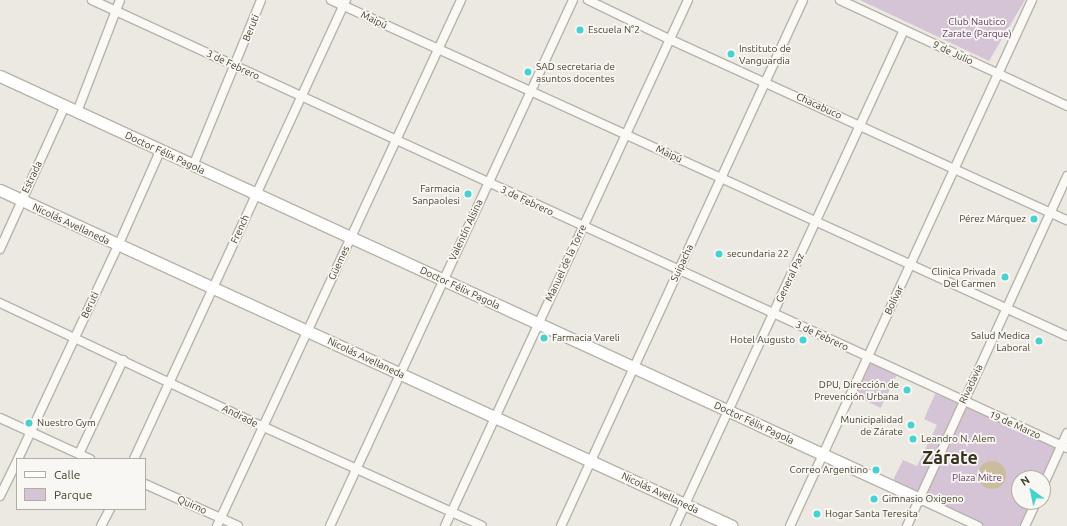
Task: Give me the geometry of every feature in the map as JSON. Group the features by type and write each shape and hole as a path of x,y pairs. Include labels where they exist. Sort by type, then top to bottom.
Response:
{"street":[{"name":"3 de Febrero","path":"92,0 963,401"},
{"path":"77,112 120,0"},
{"name":"Beruti","path":"193,166 262,0"},
{"name":"Maipú","path":"332,0 345,3 438,50 1067,336"},
{"name":"Güemes","path":"217,526 461,0"},
{"name":"Valentín Alsina","path":"330,526 573,0"},
{"name":"Chacabuco","path":"588,0 670,40 766,82 954,170 1067,220"},
{"name":"Manuel de la Torre","path":"445,526 688,0"},
{"name":"Suipacha","path":"561,526 803,0"},
{"name":"9 de Julio","path":"840,0 1067,106"},
{"name":"Bolívar","path":"790,526 1032,0"},
{"name":"French","path":"134,458 345,3"},
{"name":"General Paz","path":"675,526 904,30"},
{"name":"Doctor Félix Pagola","path":"0,76 255,195 920,499"},
{"name":"Estrada","path":"0,248 65,106"},
{"name":"Beruti","path":"18,458 118,246 160,151"},
{"name":"Rivadavia","path":"907,526 1067,176"},
{"name":"Nicolás Avellaneda","path":"0,190 118,246 308,331 732,526"},
{"name":"Andrade","path":"0,303 264,427 482,526"},
{"path":"79,454 123,360"},
{"name":"19 de Marzo","path":"963,401 1064,447"},
{"path":"0,418 88,458"},
{"path":"1051,471 1064,447 1067,433"},
{"name":"Beruti","path":"0,496 16,462"},
{"name":"Quirno","path":"146,484 238,526"},
{"path":"920,499 978,526"},
{"path":"101,526 109,510"},
{"path":"1025,526 1032,510"}],"green space":[{"name":"Club Nautico Zarate (Parque)","path":"860,0 1025,0 989,61"},
{"path":"869,359 898,373 881,408 852,394"},
{"path":"935,394 961,402 919,494 892,482 903,460 917,466 937,425 924,419"},
{"name":"Plaza Mitre","path":"966,406 970,406 1055,447 1056,451 1047,470 1011,470 1011,510 1029,510 1022,526 984,526 926,500 924,497"}],"shaded area":[{"path":"992,461 1002,465 1006,475 1002,485 992,489 982,485 978,475 982,465"}],"place":[{"name":"Escuela N°2","path":"580,30"},
{"name":"Instituto de Vanguardia","path":"731,54"},
{"name":"SAD secretaria de asuntos docentes","path":"528,72"},
{"name":"Farmacia Sanpaolesi","path":"468,194"},
{"name":"Pérez Márquez","path":"1034,219"},
{"name":"secundaria 22","path":"719,254"},
{"name":"Clinica Privada Del Carmen","path":"1005,277"},
{"name":"Farmacia Vareli","path":"544,338"},
{"name":"Hotel Augusto","path":"803,340"},
{"name":"Salud Medica Laboral","path":"1039,341"},
{"name":"DPU, Dirección de Prevención Urbana","path":"907,390"},
{"name":"Nuestro Gym","path":"29,423"},
{"name":"Municipalidad de Zárate","path":"911,425"},
{"name":"Leandro N. Alem","path":"913,439"},
{"name":"Correo Argentino","path":"876,470"},
{"name":"Gimnasio Oxigeno","path":"874,499"},
{"name":"Hogar Santa Teresita","path":"817,514"}],"district":[{"name":"Zárate","path":"950,457"}]}
